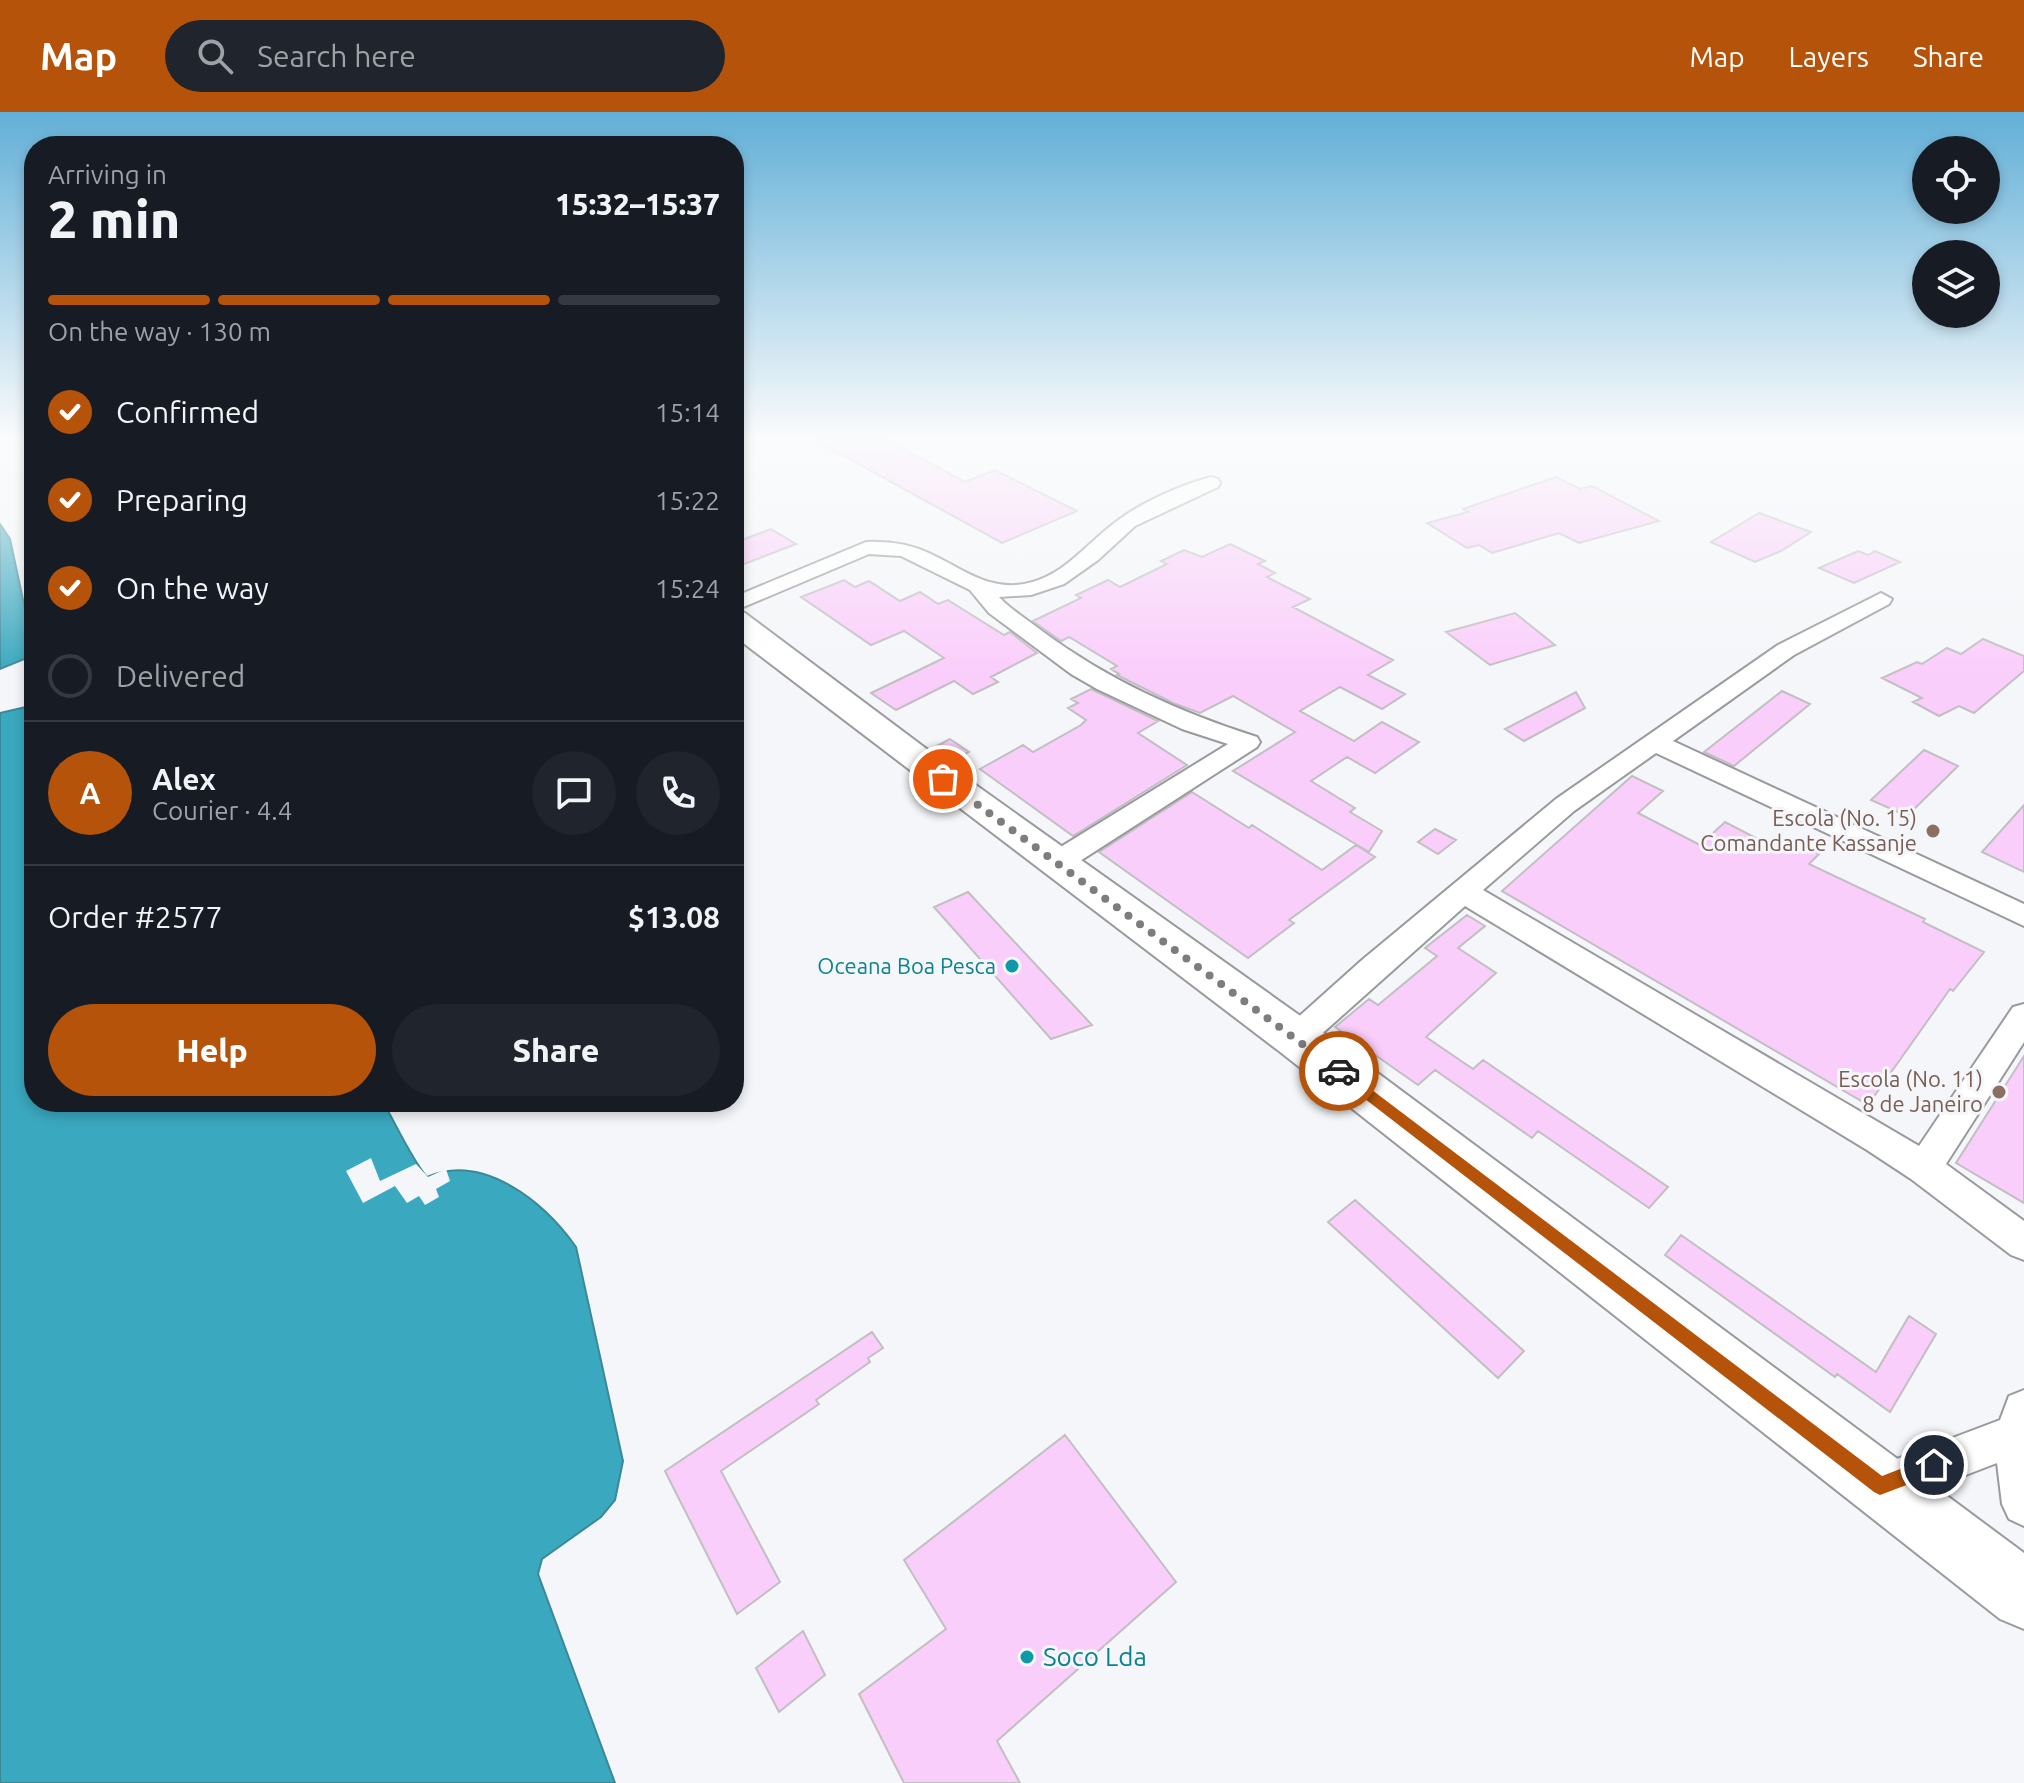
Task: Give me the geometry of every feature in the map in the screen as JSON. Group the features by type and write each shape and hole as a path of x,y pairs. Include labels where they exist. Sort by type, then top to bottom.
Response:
{"street":[{"path":"744,601 866,548 889,545 907,549 978,586 1003,592 1032,588 1061,579 1127,523 1138,518"},
{"path":"978,586 997,608 1092,677 1191,724 1248,742 1056,863"},
{"path":"1296,1038 1565,805 1786,650 1881,599"},
{"path":"744,628 1056,863 1296,1038 2024,1595"},
{"path":"1654,742 2020,907"},
{"path":"1463,891 1924,1168 2024,1243"},
{"path":"1924,1168 2024,1016"},
{"path":"1880,1486 2019,1423 2024,1504"}],"water":[{"path":"0,524 10,539 24,604 24,659 0,669"},
{"path":"24,707 24,1112 388,1112 427,1177 448,1171 470,1171 511,1186 548,1214 576,1247 623,1461 615,1500 601,1517 542,1559 538,1574 615,1783 0,1783 0,713"}],"pier":[{"path":"371,1158 380,1181 416,1164 428,1177 446,1169 450,1181 436,1189 439,1197 425,1205 419,1196 407,1203 395,1186 363,1203 346,1171"}],"building":[{"path":"957,518 1061,518 1002,543"},
{"path":"1446,518 1653,518 1659,521 1579,543 1559,533 1492,553 1479,545 1467,548 1427,523"},
{"path":"1751,518 1773,518 1811,532 1781,551 1755,562 1711,542"},
{"path":"771,529 796,544 744,564 744,539"},
{"path":"1230,544 1265,561 1258,564 1275,573 1267,577 1310,599 1293,607 1393,660 1368,675 1405,694 1382,709 1340,687 1300,711 1354,741 1382,722 1419,742 1375,773 1347,757 1311,781 1355,808 1350,812 1382,831 1369,852 1233,771 1295,732 1233,696 1200,713 1173,703 1117,675 1111,669 1117,666 1069,637 1061,641 1033,621 1081,598 1076,595 1108,580 1120,587 1167,564 1161,561 1184,550 1202,557"},
{"path":"1858,551 1868,555 1875,551 1900,562 1854,583 1819,568"},
{"path":"844,580 855,587 869,581 900,601 920,592 938,604 948,600 1004,635 1010,632 1037,653 991,677 998,682 973,694 954,681 896,710 871,693 944,658 904,631 871,645 801,597"},
{"path":"1515,613 1555,645 1490,665 1446,632"},
{"path":"1983,639 2024,656 2024,671 1974,713 1959,706 1939,716 1913,702 1922,698 1882,678 1917,662 1922,664 1947,648 1961,654"},
{"path":"1091,689 1158,721 1138,733 1187,765 1073,836 980,769 1023,745 1033,752 1081,725 1086,720 1068,708 1078,703 1071,699"},
{"path":"1782,691 1810,704 1734,766 1704,752"},
{"path":"1576,692 1585,708 1524,741 1505,729"},
{"path":"950,739 969,752 950,762 931,749"},
{"path":"1924,750 1958,766 1907,816 1871,800"},
{"path":"1632,776 1663,791 1638,813 1700,845 1725,822 1775,848 1785,838 1819,854 1809,864 1925,919 1923,922 1984,952 1953,991 1950,989 1868,1105 1502,891"},
{"path":"1192,792 1249,828 1252,825 1322,870 1356,845 1375,857 1289,920 1294,923 1248,958 1099,852"},
{"path":"2024,805 2024,872 1982,852"},
{"path":"1435,829 1456,840 1438,854 1418,842"},
{"name":"Oceana Boa Pesca","path":"968,892 1092,1025 1051,1039 934,907"},
{"path":"1467,915 1485,926 1458,948 1496,973 1426,1037 1473,1069 1483,1060 1668,1187 1649,1208 1538,1131 1532,1138 1435,1070 1418,1085 1335,1027 1369,999 1378,1005 1437,956 1425,948"},
{"path":"2024,1056 2024,1203 1956,1163"},
{"path":"1355,1200 1524,1351 1498,1378 1328,1222"},
{"path":"1681,1235 1876,1372 1909,1316 1936,1334 1890,1412 1837,1374 1835,1377 1665,1255"},
{"path":"872,1332 883,1348 868,1358 870,1362 816,1400 819,1404 721,1471 780,1582 737,1614 665,1471"},
{"name":"Soco Lda","path":"1065,1435 1176,1582 997,1741 1020,1783 904,1783 859,1694 946,1629 904,1560"},
{"path":"803,1631 825,1675 779,1712 756,1668"}],"way so far":[{"path":"943,779 1339,1071"}],"place":[{"name":"Escola (No. 15) Comandante Kassanje","path":"1933,831"},
{"name":"Oceana Boa Pesca","path":"1012,966"},
{"name":"Escola (No. 11) 8 de Janeiro","path":"1999,1092"},
{"name":"Soco Lda","path":"1027,1657"}],"route":[{"path":"1339,1071 1880,1486 1934,1465"}]}
